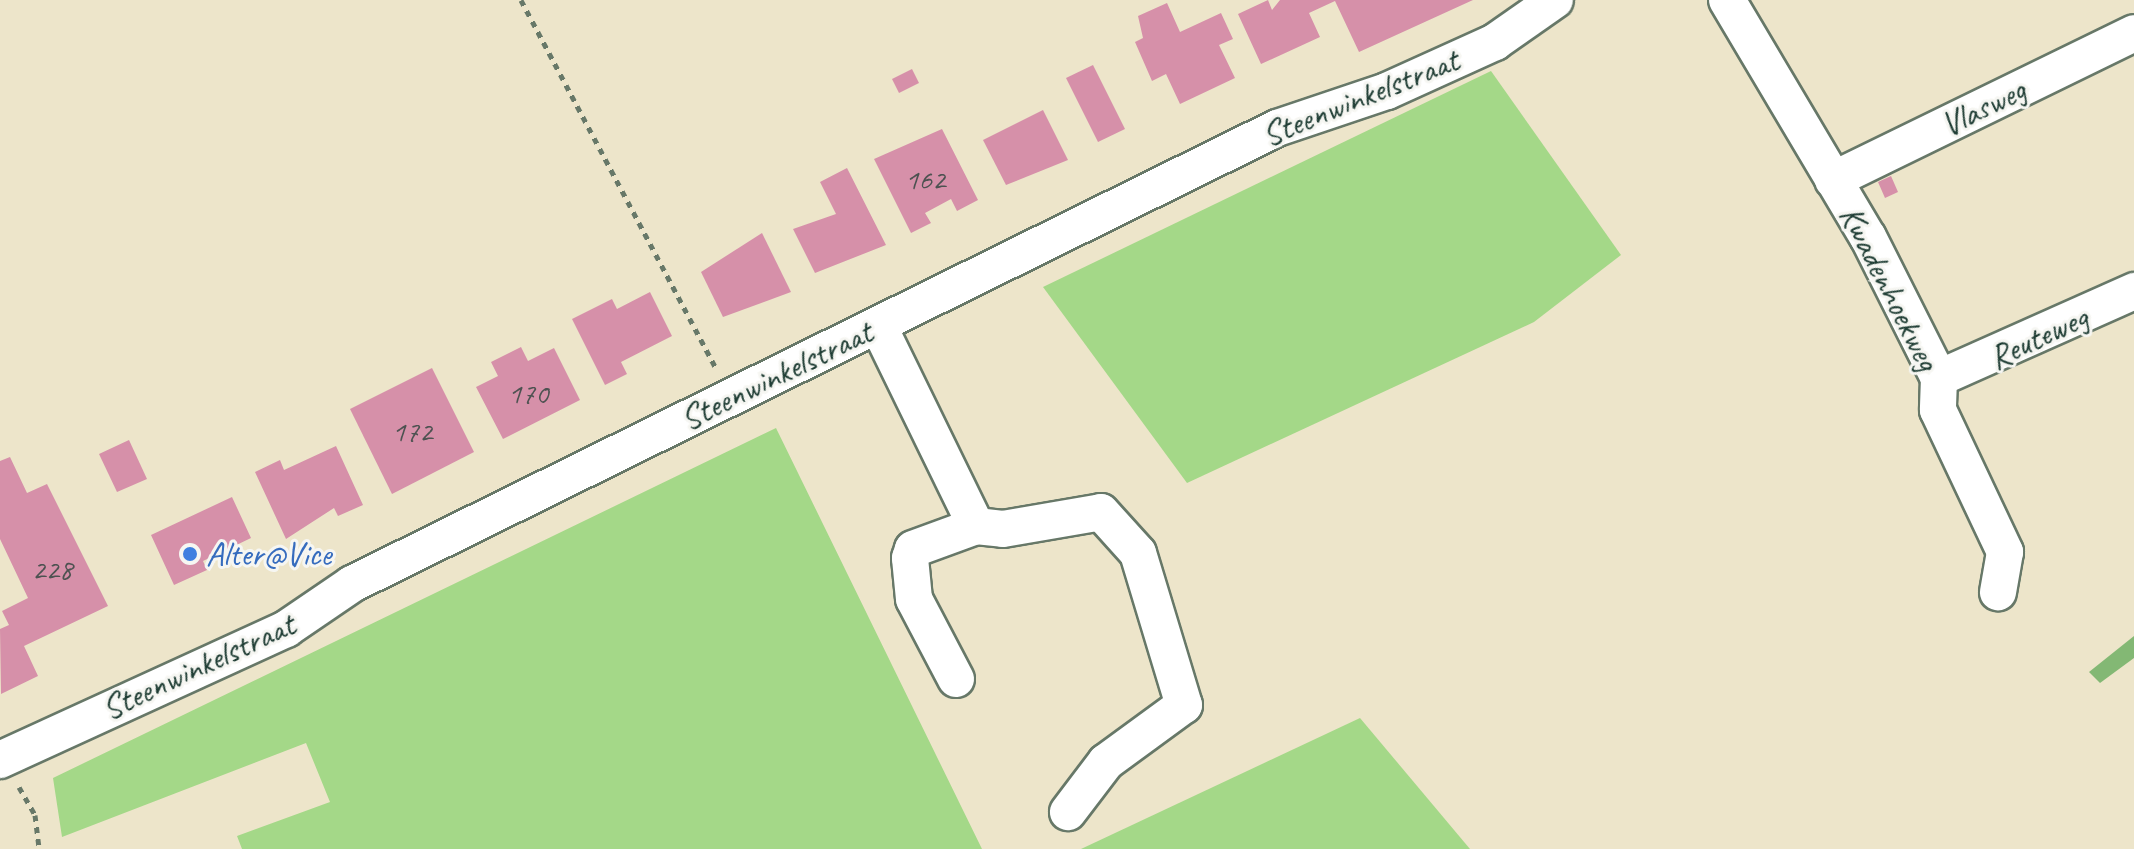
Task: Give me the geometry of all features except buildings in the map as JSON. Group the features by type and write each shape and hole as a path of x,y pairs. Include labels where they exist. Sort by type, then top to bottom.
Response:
{"street":[{"name":"Kwadenhoekweg","path":"1727,0 1833,180 1939,378 1938,410 2005,552 1998,592"},
{"name":"Steenwinkelstraat","path":"1,758 286,629 352,584 1277,128 1387,91 1495,42 1552,1"},
{"name":"Vlasweg","path":"1833,180 2134,33"},
{"name":"Reuteweg","path":"1939,378 2134,291"},
{"path":"878,325 976,526"},
{"path":"956,679 914,599 910,558 913,549 976,526 1003,529 1101,512 1117,523 1138,553 1182,689 1184,705 1106,762 1068,812"}],"path":[{"path":"521,0 731,397"},
{"path":"1,758 35,815 39,849"}],"green space":[{"path":"1491,71 1621,255 1534,322 1187,483 1043,287"},
{"path":"776,428 982,849 242,849 237,836 330,802 306,743 62,837 53,778"},
{"path":"2134,636 2134,658 2100,683 2089,672"},
{"path":"1360,718 1470,849 1081,849"}],"place":[{"name":"Alter@Vice","path":"190,554"}]}
